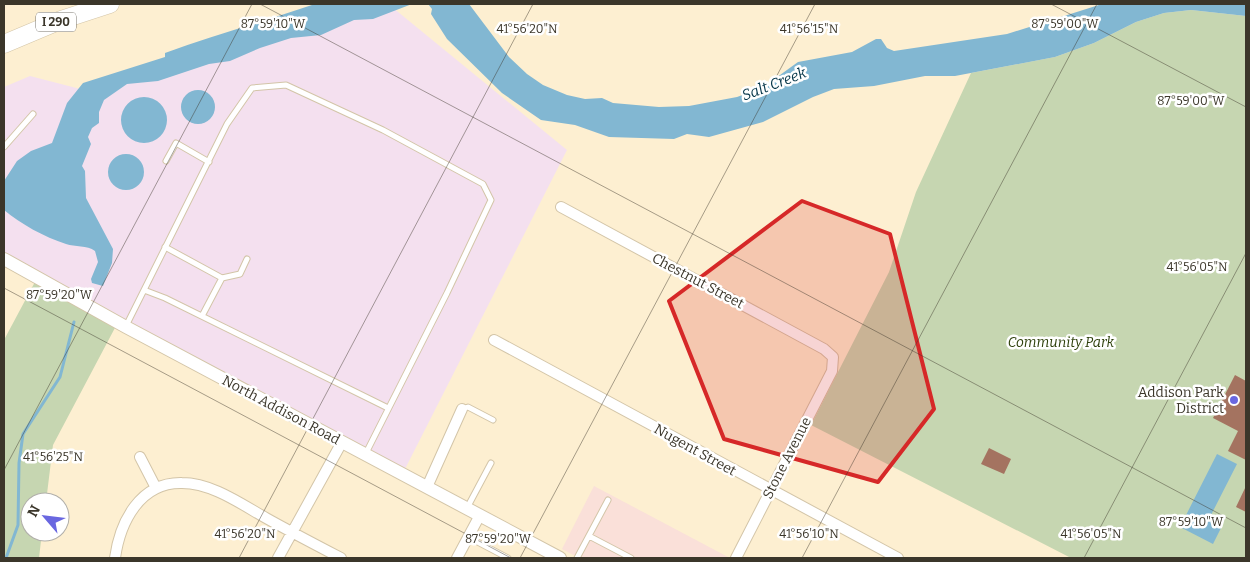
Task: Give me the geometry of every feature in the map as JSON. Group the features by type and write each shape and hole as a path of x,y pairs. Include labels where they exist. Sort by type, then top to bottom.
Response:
{"highway":[{"name":"I 290","path":"4,44 61,20 110,4"}],"street":[{"name":"Chestnut Street","path":"561,207 824,349 833,357"},
{"name":"North Addison Road","path":"4,259 126,327 560,558"},
{"name":"Nugent Street","path":"494,340 898,558"},
{"name":"Stone Avenue","path":"736,558 832,371 833,357"},
{"path":"427,487 462,409"},
{"path":"278,558 342,442"},
{"path":"140,457 156,488"},
{"path":"115,558 119,534 127,516 141,498 156,488 181,482 216,491 341,558"},
{"path":"457,558 480,515"}],"lane":[{"path":"126,327 227,124 252,88 286,85 383,130 483,184 491,200 447,293 365,454"},
{"path":"4,148 33,114"},
{"path":"166,162 176,143 209,162"},
{"path":"165,247 222,278 240,274 246,259"},
{"path":"202,316 222,278"},
{"path":"144,290 165,298 388,408"},
{"path":"462,409 468,407 493,420"},
{"path":"467,508 491,462"},
{"path":"577,558 608,500"},
{"path":"589,536 631,558"},
{"path":"468,537 508,558"}],"highlighted area":[{"path":"802,201 890,234 934,409 878,482 724,439 669,301"}],"shaded area":[{"path":"392,7 567,150 405,469 4,255 4,87 30,76 88,91"},
{"path":"594,486 730,558 579,558 562,549"}],"green space":[{"name":"Community Park","path":"1191,10 1246,16 1246,558 1071,558 811,425 889,272 916,192 971,73 1055,57 1094,43 1136,22 1164,13"},
{"path":"36,280 117,324 53,445 47,492 20,492 20,542 41,542 39,558 4,558 4,340"}],"water":[{"path":"315,4 412,4 373,19 354,20 321,35 291,38 260,48 230,61 209,64 158,81 127,84 104,100 99,112 99,123 92,128 88,137 91,144 82,166 85,171 86,198 113,249 112,263 103,286 92,283 91,279 98,262 95,251 49,238 25,225 4,210 4,181 17,161 31,151 52,143 67,103 83,83 165,57 165,53 183,46"},
{"name":"Salt Creek","path":"428,4 469,4 509,57 527,74 543,85 567,95 585,99 602,98 613,103 659,107 689,106 737,97 762,88 798,62 852,52 876,39 881,39 887,48 894,51 1007,34 1102,4 1246,4 1246,16 1191,10 1164,13 1136,22 1094,43 1055,57 955,76 925,76 874,86 834,89 813,97 763,122 709,137 687,134 674,139 609,137 575,125 541,120 502,93 447,39 431,14 432,9"},
{"path":"198,90 205,91 210,95 214,100 214,114 210,119 205,123 198,124 191,123 186,119 182,114 181,107 182,100 186,95 191,91"},
{"path":"149,97 153,98 163,107 166,111 166,129 157,139 149,143 139,143 131,139 122,129 121,115 125,107 135,98"},
{"path":"126,154 133,155 139,159 143,165 143,179 139,185 133,189 126,190 119,189 113,185 109,179 108,172 109,165 113,159 119,155"},
{"path":"1217,454 1237,464 1210,517 1223,524 1213,544 1180,527"}],"building":[{"name":"Addison Park District","path":"1235,375 1246,381 1246,460 1228,451 1238,431 1213,418"},
{"path":"989,448 1011,459 1004,474 981,464"},
{"path":"1246,486 1246,512 1236,507"}],"waterway":[{"path":"6,558 18,525 19,463 23,434 60,377 74,322"}],"place":[{"name":"Addison Park District","path":"1234,400"}]}
